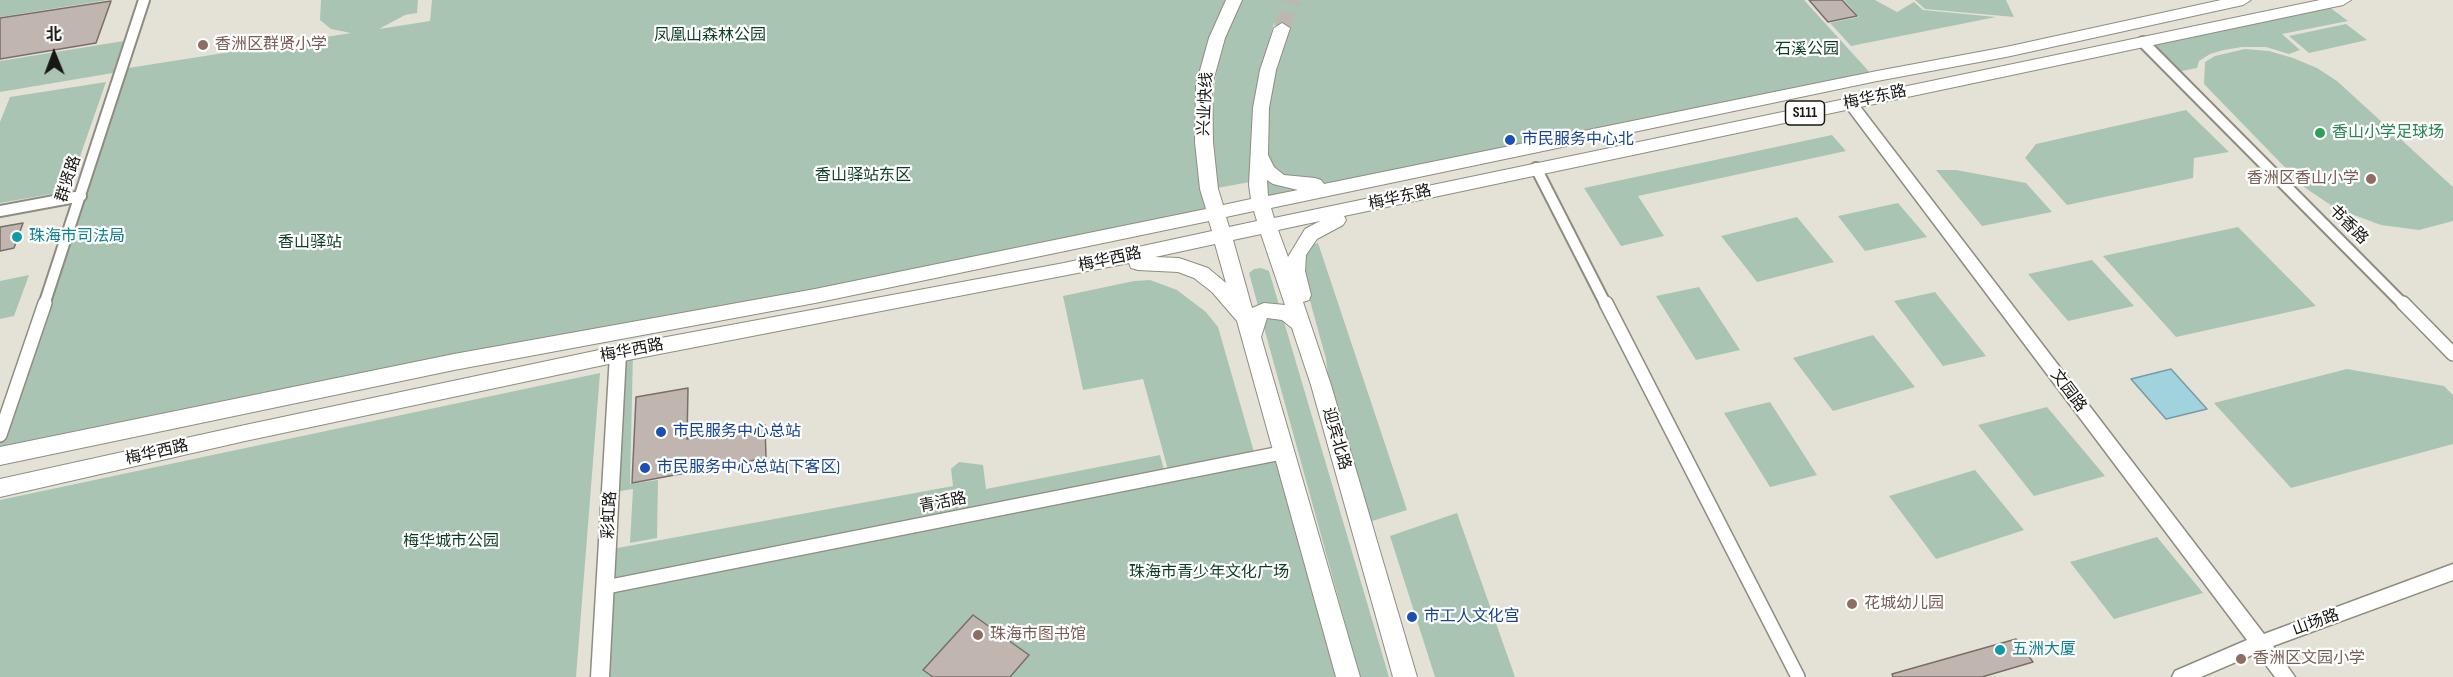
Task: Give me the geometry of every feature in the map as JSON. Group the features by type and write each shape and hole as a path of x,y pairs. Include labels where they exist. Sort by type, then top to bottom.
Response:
{"main road":[{"name":"兴业快线","path":"1215,212 1209,189 1204,142 1204,85 1217,38 1234,0"},
{"name":"梅华东路","path":"1215,212 1877,76 2006,52 2243,0"},
{"name":"梅华东路","path":"1267,226 2343,0"},
{"path":"1260,202 1259,154 1263,93 1282,28"},
{"path":"1259,154 1264,166 1272,176 1301,184 1323,182 1425,162 1472,159"},
{"path":"1321,386 1318,357 1296,271 1297,254 1305,240 1330,222 1449,195 1492,177"},
{"name":"迎宾北路","path":"1260,202 1321,386 1405,677"},
{"path":"1215,212 1286,452 1348,677"},
{"name":"梅华西路","path":"0,456 454,362 815,296 1215,212"},
{"name":"梅华西路","path":"0,488 245,433 618,354 1064,270 1267,226"},
{"path":"1064,270 1143,263 1164,263 1193,269 1219,287 1250,330"},
{"path":"1250,330 1256,315 1264,310 1287,313 1299,323"}],"street":[{"name":"群贤路","path":"0,435 144,0"},
{"name":"书香路","path":"2143,42 2453,354"},
{"name":"文园路","path":"1851,104 2286,677"},
{"path":"1536,168 1798,677"},
{"path":"0,211 81,196"},
{"name":"彩虹路","path":"600,677 618,354"},
{"name":"青活路","path":"606,586 1286,452"},
{"name":"山场路","path":"2181,677 2260,644 2453,572"}],"green space":[{"path":"0,0 108,0 0,17"},
{"path":"321,0 418,0 417,13 405,15 379,29 430,21 432,0 1804,0 1873,76 1260,202 1259,126 1282,29 1274,23 1253,106 1250,182 1217,188 1212,118 1220,51 1206,70 1215,212 0,456 0,436 122,69 351,33 331,29 320,20"},
{"path":"1844,0 1875,0 1897,12 1914,2 1923,10 1996,17 1851,46 1830,23 1859,17"},
{"path":"1915,0 2006,0 2014,17 1925,9"},
{"path":"2328,6 2348,21 2282,34 2300,50 2289,54 2266,47 2242,47 2210,54 2199,61 2197,68 2177,72 2149,44"},
{"path":"2346,24 2367,40 2309,53 2289,36"},
{"path":"124,41 113,73 0,92 0,61"},
{"path":"2245,49 2269,51 2293,58 2317,68 2337,81 2453,187 2453,221 2419,230 2381,225 2335,208 2304,187 2204,84 2205,62 2215,56"},
{"path":"106,82 68,191 0,203 0,122 10,97"},
{"path":"2186,110 2229,152 2194,158 2193,178 2067,205 2025,158 2036,144"},
{"path":"1832,135 1846,151 1638,196 1664,236 1621,246 1584,188"},
{"path":"1936,170 1956,170 2026,183 2052,212 1982,226"},
{"path":"1898,203 1927,237 1865,251 1838,216"},
{"path":"1797,217 1834,262 1757,282 1721,236"},
{"path":"2238,227 2316,306 2176,337 2103,256"},
{"path":"1318,243 1407,510 1369,522 1329,385 1326,359 1301,268 1306,247"},
{"path":"2092,260 2134,306 2068,321 2028,274"},
{"path":"1261,268 1269,271 1389,677 1360,677 1249,273"},
{"path":"29,275 14,316 0,319 0,281"},
{"path":"1150,280 1177,290 1206,312 1218,327 1254,452 1168,470 1143,379 1083,390 1063,296 1134,281"},
{"path":"1699,287 1740,350 1696,360 1656,296"},
{"path":"1935,292 1986,356 1943,366 1894,301"},
{"path":"1873,335 1915,387 1833,411 1793,358"},
{"path":"633,353 630,484 658,480 657,538 630,543 633,489 614,492 620,355"},
{"path":"2347,369 2444,386 2453,395 2453,444 2291,488 2214,403"},
{"name":"梅华城市公园","path":"600,373 576,677 0,677 0,500"},
{"path":"1770,402 1817,475 1770,487 1724,413"},
{"path":"2047,407 2105,476 2034,496 1978,425"},
{"name":"珠海市青少年文化广场","path":"1286,452 1346,677 601,677 606,587"},
{"path":"1160,455 1165,473 610,583 612,549 953,486 951,469 959,462 983,465 986,489"},
{"path":"1975,470 2024,530 1936,559 1889,496"},
{"path":"1457,513 1515,677 1435,677 1390,536"},
{"path":"2157,537 2203,593 2114,619 2070,562"}],"water":[{"path":"2171,369 2207,409 2166,419 2131,379"}],"building":[{"path":"1809,0 1842,0 1857,16 1828,22"},
{"path":"111,1 96,43 0,59 0,18"},
{"path":"23,223 14,248 0,251 0,227"},
{"name":"市民服务中心总站","path":"688,388 687,439 765,425 766,458 632,483 636,397"},
{"name":"珠海市图书馆","path":"973,615 1029,655 1010,677 933,677 923,670"},
{"name":"五洲大厦","path":"2016,639 2033,662 1982,677 1893,677 1892,674"}],"tunnel":[{"path":"1282,28 1293,0"}],"place":[{"name":"香洲区群贤小学","path":"203,45"},
{"name":"香山小学足球场","path":"2320,133"},
{"name":"市民服务中心北","path":"1510,140"},
{"name":"香洲区香山小学","path":"2371,179"},
{"name":"珠海市司法局","path":"17,237"},
{"name":"市民服务中心总站","path":"661,432"},
{"name":"市民服务中心总站(下客区)","path":"645,468"},
{"name":"花城幼儿园","path":"1852,604"},
{"name":"市工人文化宫","path":"1412,617"},
{"name":"珠海市图书馆","path":"978,635"},
{"name":"五洲大厦","path":"2000,650"},
{"name":"香洲区文园小学","path":"2241,659"}],"park label":[{"name":"凤凰山森林公园","path":"710,36"},
{"name":"石溪公园","path":"1807,50"},
{"name":"香山驿站东区","path":"863,176"},
{"name":"香山驿站","path":"310,243"}]}
